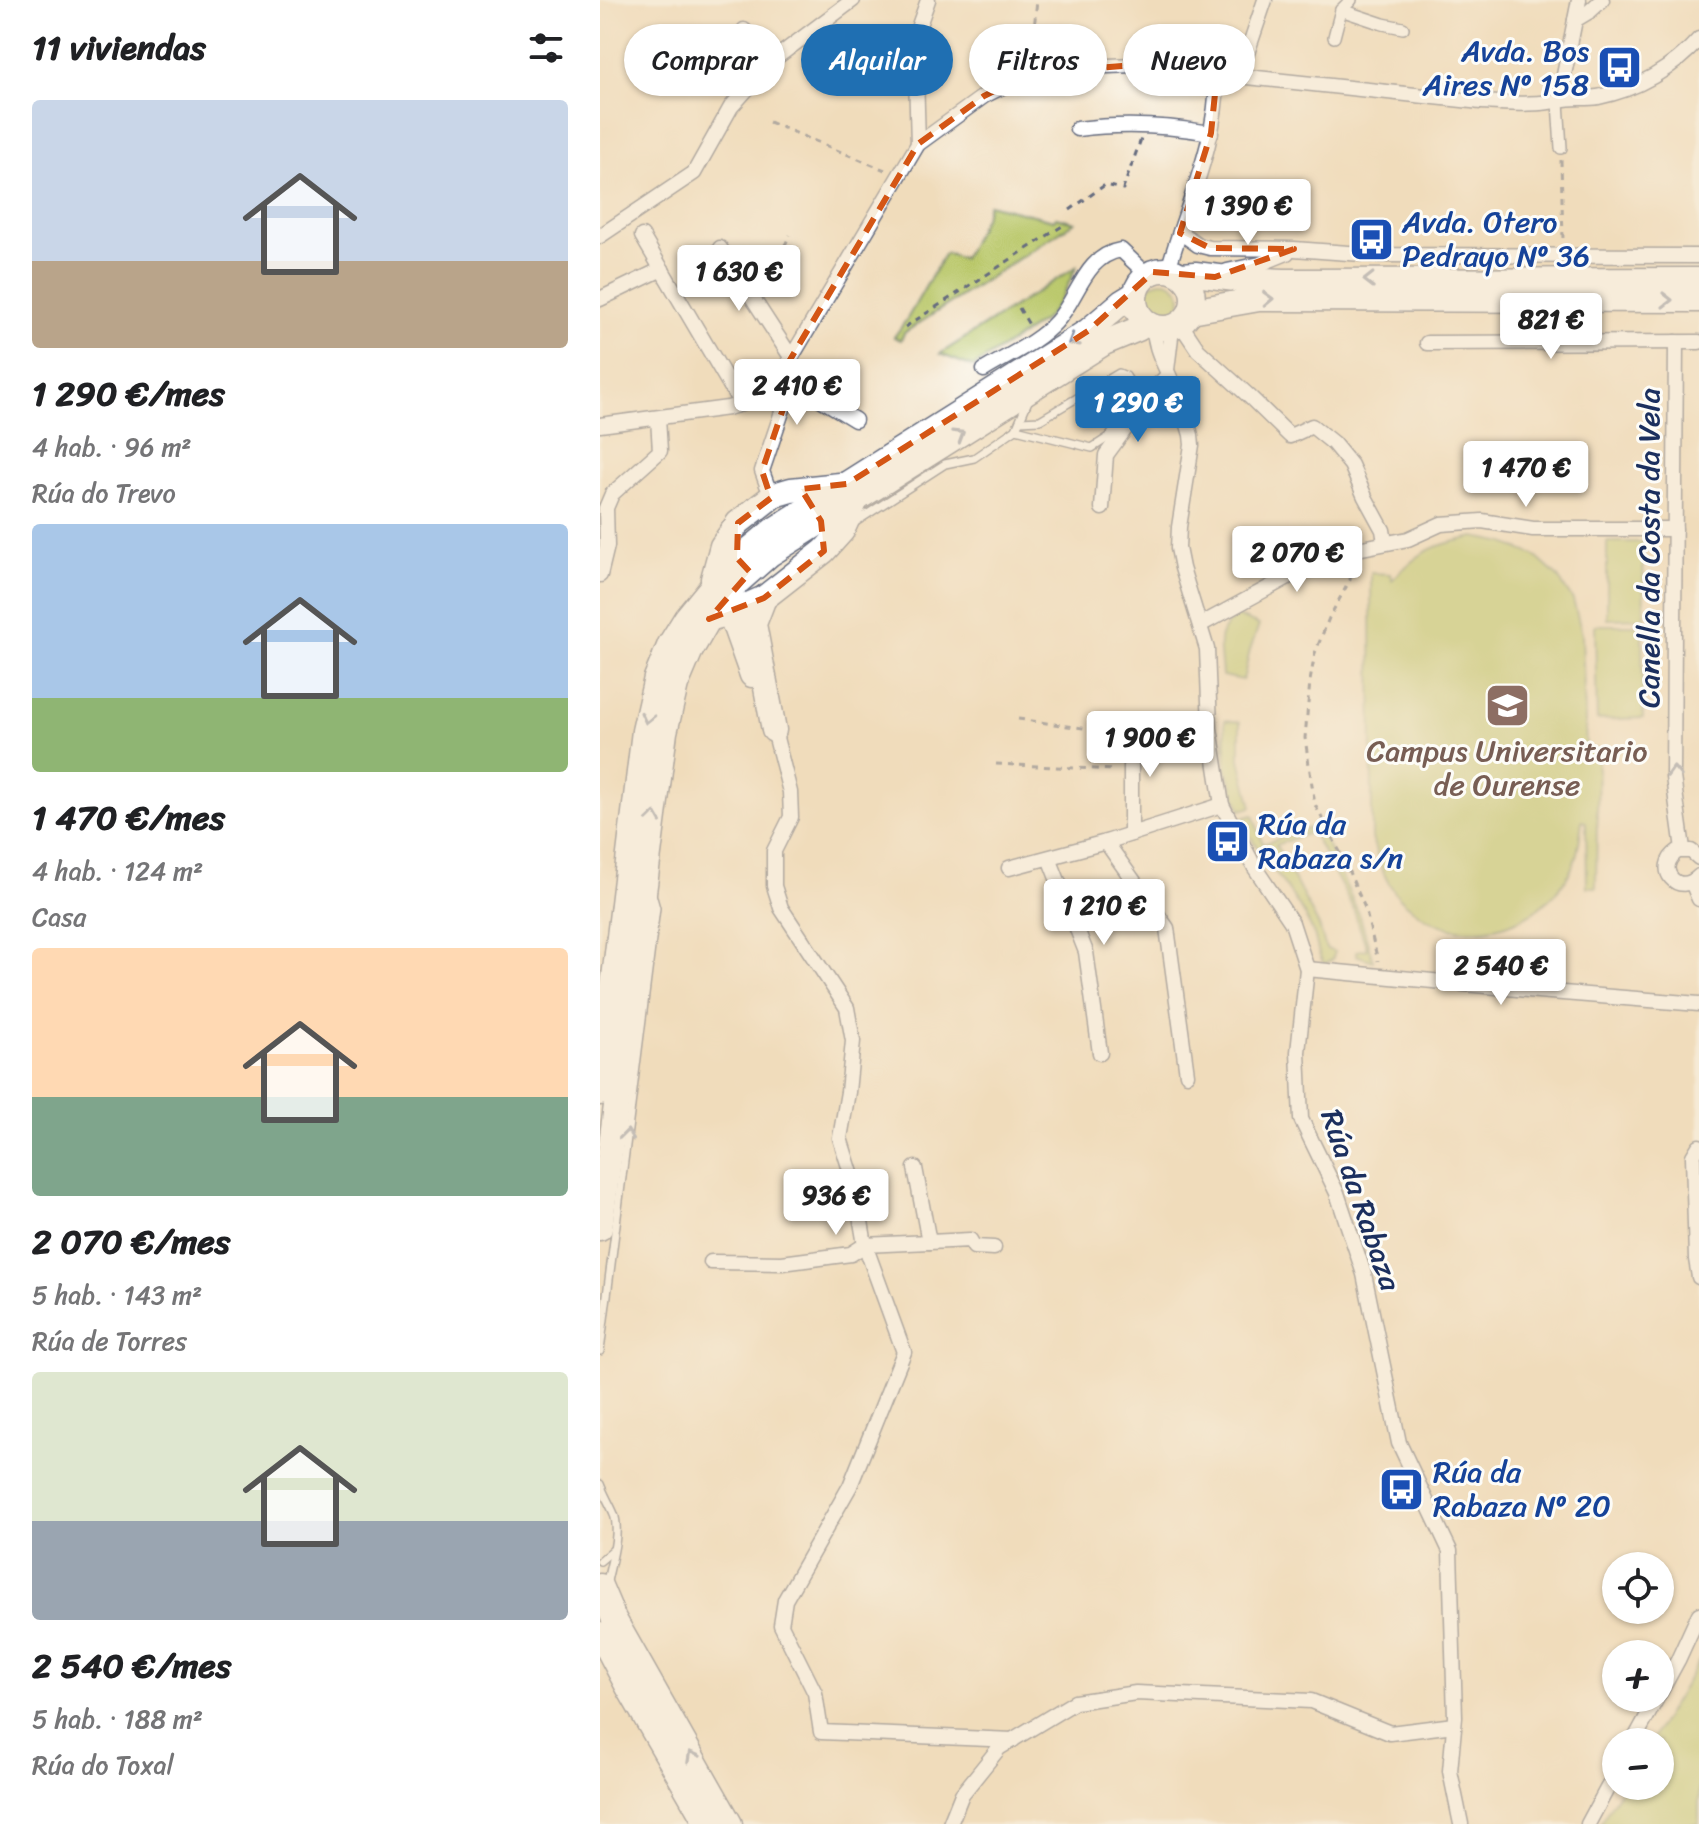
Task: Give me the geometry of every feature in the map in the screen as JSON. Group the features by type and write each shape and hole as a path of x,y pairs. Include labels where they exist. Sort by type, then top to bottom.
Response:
{"main road":[{"path":"600,1228 665,732 686,618 711,587 743,565 772,531 825,519 852,491 1088,331 1122,302 1158,279 1195,274 1284,281 1699,280"},
{"path":"1158,279 1192,290 1193,297 1168,322"},
{"path":"1158,279 1137,311 1168,322"},
{"path":"600,1093 644,731 656,678 680,648 719,616 764,598 824,551 825,519 852,491 1033,388 1104,343 1138,329 1259,299 1699,300"},
{"path":"711,587 722,546 738,523 783,493 852,491"},
{"path":"783,493 825,519"},
{"path":"719,616 743,565 738,523"},
{"path":"743,565 757,581 787,579"},
{"path":"764,598 754,624 774,730"},
{"path":"719,616 774,730"},
{"path":"602,1591 614,1619 730,1824"},
{"path":"600,1634 707,1824"}],"street":[{"path":"785,51 853,0"},
{"path":"918,144 915,40 928,0"},
{"path":"1255,30 1265,0"},
{"path":"1334,37 1341,10 1351,0"},
{"path":"1561,148 1558,101 1579,0"},
{"path":"1575,20 1602,0"},
{"path":"1341,10 1403,28"},
{"path":"1255,79 1481,102 1521,104 1558,101 1598,97 1657,75 1699,39"},
{"path":"600,236 694,173 731,107 741,96"},
{"path":"600,425 728,408 741,404 781,375 918,144 984,96"},
{"path":"984,370 1038,338 1058,320 1092,266 1109,252 1121,250 1158,279 1180,232 1211,133 1218,96"},
{"path":"1077,129 1146,125 1211,133"},
{"path":"1180,232 1198,245 1210,248 1294,249 1376,255 1699,256"},
{"path":"642,236 741,404"},
{"path":"720,248 791,357"},
{"path":"1215,277 1230,270 1260,264 1294,249"},
{"path":"600,299 662,269"},
{"path":"1102,508 1106,455 1168,373 1171,337 1168,322"},
{"path":"1168,322 1290,436 1312,426 1333,443 1351,465 1383,530 1385,542"},
{"name":"Canella da Costa da Vela","path":"1676,342 1673,777 1683,849"},
{"path":"1427,343 1699,342"},
{"name":"Rúa da Rabaza","path":"1168,373 1191,435 1178,548 1207,649 1210,728 1222,805 1255,868 1292,923 1307,969 1298,1052 1301,1119 1337,1193 1364,1274 1399,1443 1450,1551 1454,1635 1454,1725 1450,1771 1461,1824"},
{"path":"781,375 855,420"},
{"path":"781,375 787,397 762,471 767,485 783,493"},
{"path":"600,575 607,546 606,508 612,494 660,451 658,418"},
{"path":"1200,625 1314,563 1352,550 1408,539 1441,524 1482,521 1533,529 1675,529"},
{"path":"774,730 790,792 791,817 774,851 774,886 781,908 847,1008 853,1041 840,1138 855,1186 865,1245 904,1352 850,1486 785,1600 781,1625 815,1693 821,1732 1013,1740"},
{"path":"1123,733 1131,755 1131,834"},
{"path":"1009,868 1106,842 1222,805"},
{"path":"1106,842 1167,928 1187,1074"},
{"path":"1699,858 1683,849 1673,854 1667,863 1672,879 1681,884 1695,879 1699,899"},
{"path":"1049,858 1086,952 1100,1053"},
{"path":"1307,969 1699,1004"},
{"path":"1699,1146 1693,1156 1699,1277"},
{"path":"915,1168 929,1242"},
{"path":"711,1262 782,1263 851,1254 865,1245 970,1240 974,1247 994,1248"},
{"path":"1674,1667 1699,1614"},
{"path":"950,1824 962,1794 999,1748 1075,1702 1136,1693 1311,1701 1390,1733 1454,1725"},
{"path":"1591,1823 1602,1800"}],"lane":[{"path":"825,519 945,464 974,458 1018,425 1040,420 1119,373 1126,376 1137,394 1135,403 1109,437 1092,448 1018,425"},
{"path":"1018,425 1033,388"},
{"path":"600,1351 656,908 646,873"},
{"path":"600,1484 602,1498 614,1515 617,1534 602,1591"},
{"path":"600,1561 613,1550"}],"path":[{"path":"1035,24 1037,0"},
{"path":"769,122 900,176"},
{"path":"1070,210 1105,185 1123,189 1146,125"},
{"path":"1561,148 1563,257"},
{"path":"905,327 1064,225"},
{"path":"755,303 790,235"},
{"path":"1019,308 1038,338"},
{"path":"1352,550 1350,580 1329,618 1315,653 1305,738 1315,805 1365,908 1377,953 1379,976"},
{"path":"1018,719 1123,733"},
{"path":"996,764 1131,771"}],"highlighted area":[{"path":"1135,65 1217,74 1211,133 1180,233 1210,248 1294,249 1215,277 1153,272 1088,331 847,484 801,489 821,521 824,551 764,598 709,619 750,572 737,558 738,523 771,498 762,471 787,397 781,375 918,144 984,96 1030,73"}],"green space":[{"path":"988,204 1075,222 904,333 901,340 894,337 945,253 963,259"},
{"path":"1076,267 1058,303 1043,321 973,367 940,354"},
{"path":"1163,281 1175,287 1181,299 1175,311 1163,317 1151,311 1145,299 1151,287"},
{"path":"1475,537 1505,543 1534,555 1557,576 1573,600 1582,634 1586,748 1598,749 1596,887 1587,887 1586,822 1582,821 1574,863 1553,895 1522,918 1485,930 1447,927 1430,920 1398,897 1384,873 1372,838 1371,573 1391,574 1392,580 1429,550"},
{"path":"1607,542 1643,542 1644,618 1607,619"},
{"path":"1237,616 1259,625 1243,680 1222,676 1221,635"},
{"path":"1595,625 1642,625 1643,718 1597,720"},
{"path":"1225,720 1240,722 1240,759 1252,807 1241,810 1226,768"},
{"path":"1253,815 1263,844 1318,825 1360,916 1373,961 1356,955 1356,951 1367,949 1353,908 1312,832 1276,845 1319,926 1326,949 1335,952 1332,960 1324,964 1307,919 1241,818"},
{"path":"1699,1661 1699,1824 1600,1824 1615,1800 1674,1800 1674,1728 1658,1728 1668,1712 1674,1712 1674,1702"}],"place":[{"name":"Avda. Bos Aires Nº 158","path":"1620,68"},
{"name":"Avda. Otero Pedrayo Nº 36","path":"1371,239"},
{"name":"Campus Universitario de Ourense","path":"1507,705"},
{"name":"Rúa da Rabaza s/n","path":"1227,841"},
{"name":"Rúa da Rabaza Nº 20","path":"1402,1489"}]}
